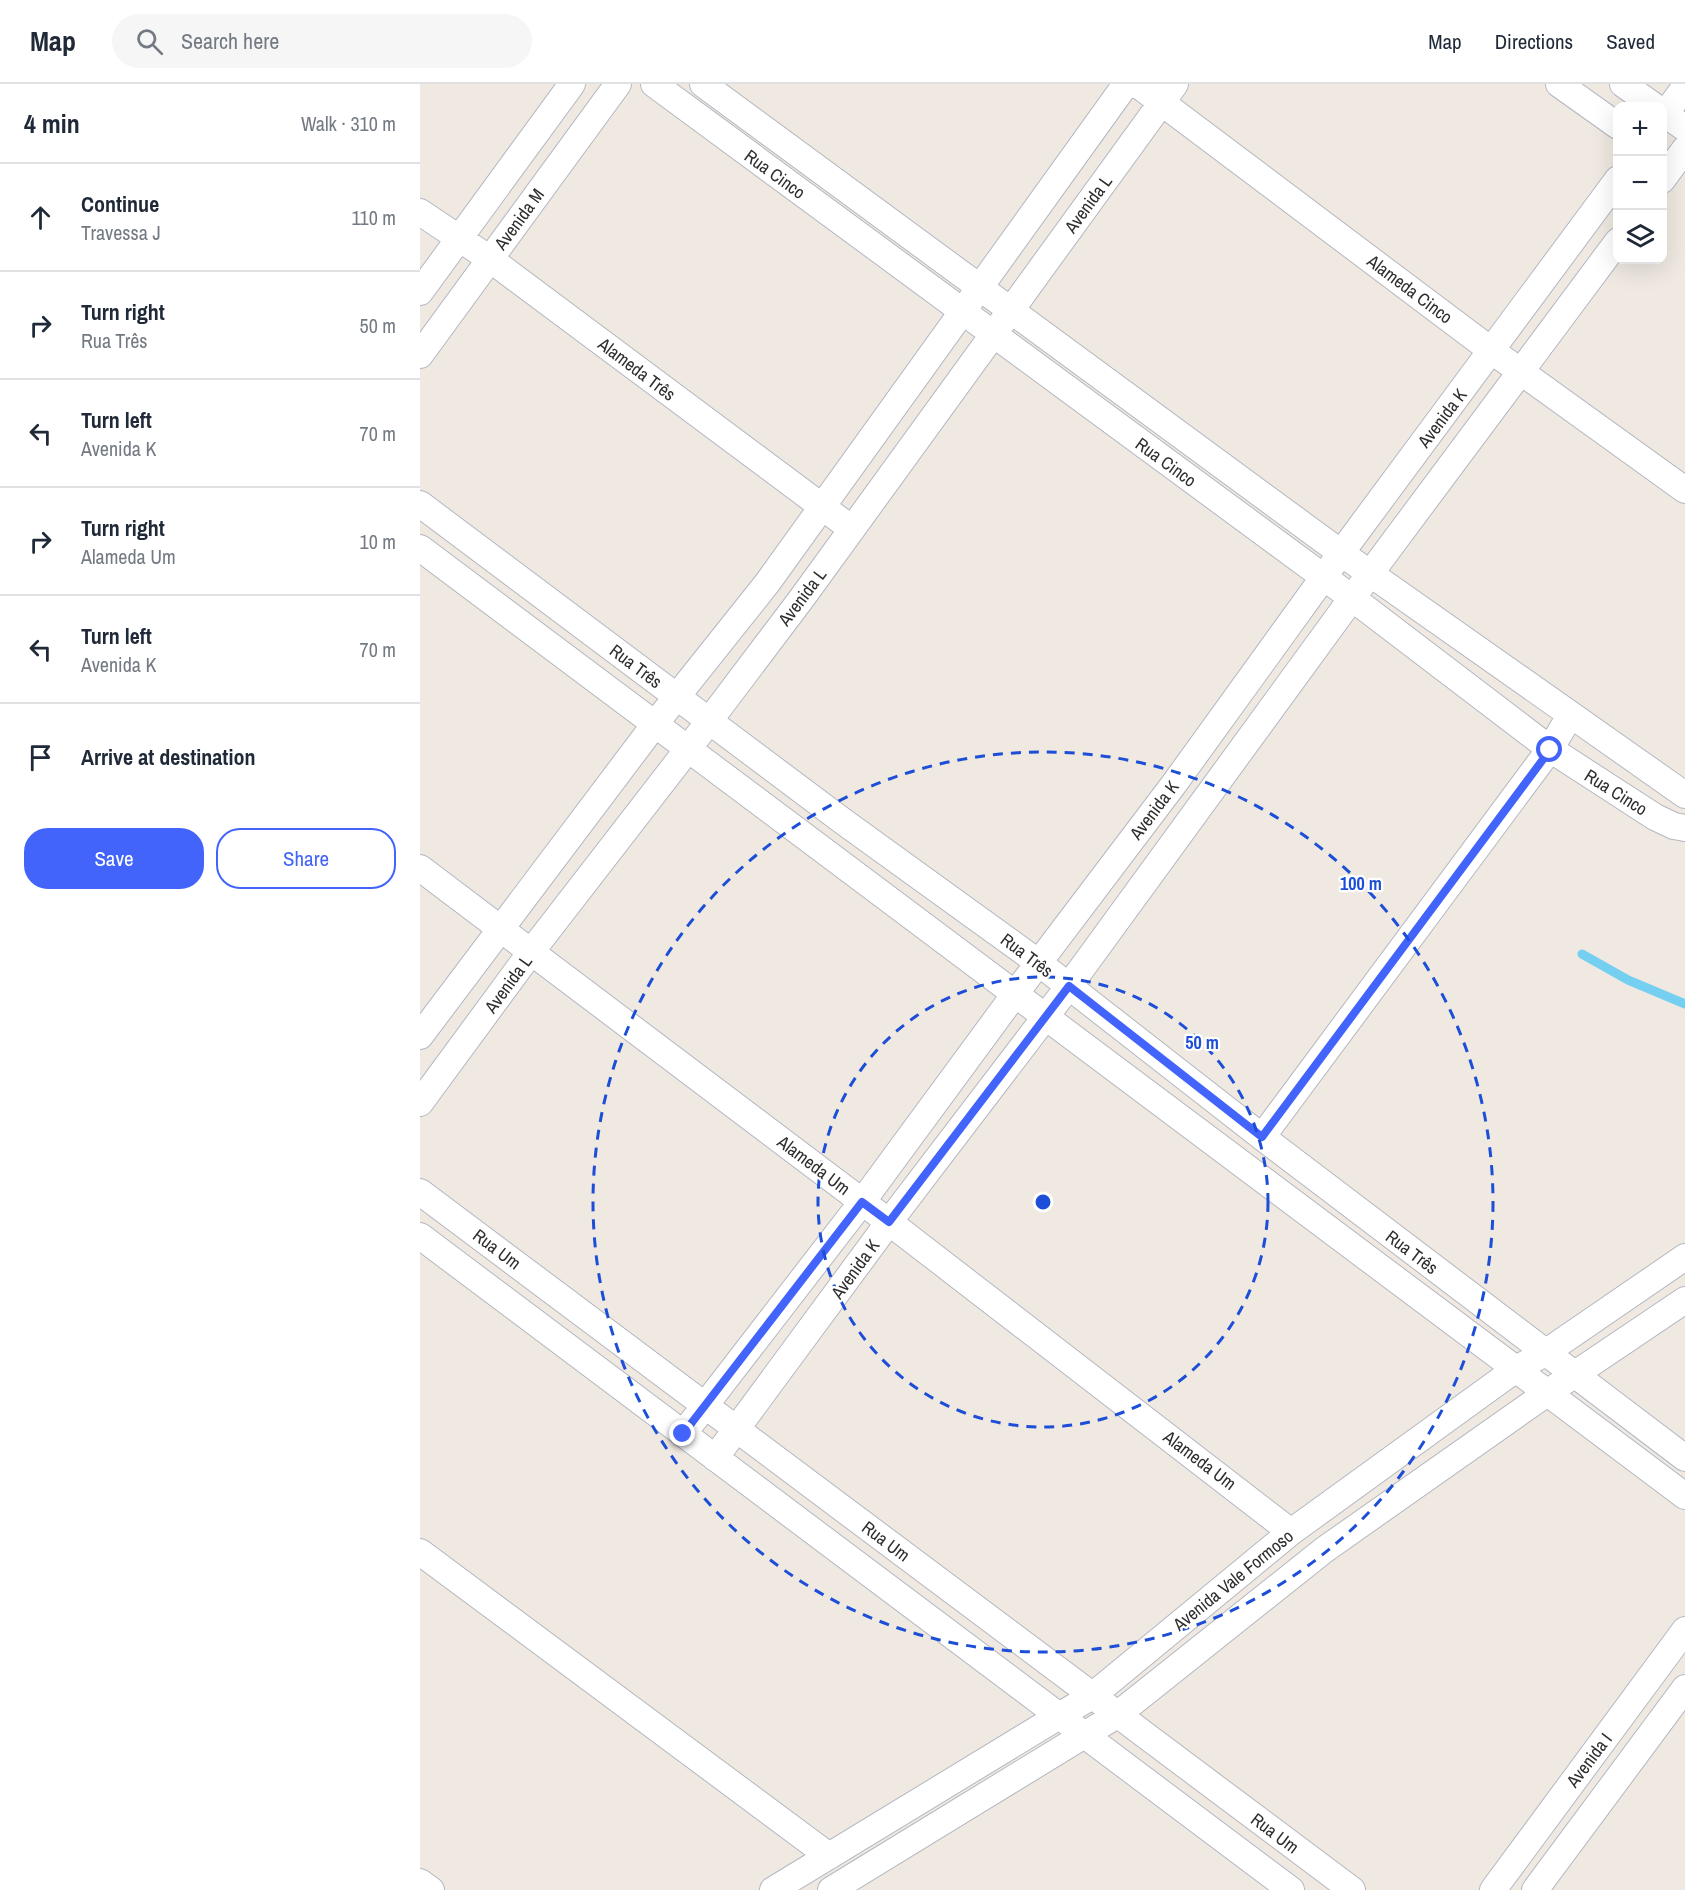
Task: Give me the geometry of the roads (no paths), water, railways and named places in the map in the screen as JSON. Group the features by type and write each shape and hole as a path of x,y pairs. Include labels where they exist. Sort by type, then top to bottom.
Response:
{"street":[{"name":"Avenida M","path":"420,292 572,84"},
{"name":"Avenida M","path":"420,356 618,84"},
{"name":"Rua Cinco","path":"654,84 1352,598 1550,750 1655,817 1674,826 1685,828"},
{"name":"Rua Cinco","path":"703,84 1341,553 1685,795"},
{"name":"Avenida L","path":"420,1036 655,724 768,582 1126,84"},
{"name":"Alameda Cinco","path":"1137,84 1168,93 1492,351 1685,490"},
{"path":"1560,84 1613,123"},
{"path":"1623,84 1647,102"},
{"path":"1667,114 1685,87"},
{"name":"Avenida L","path":"420,1102 531,951 688,749 852,529 1168,93"},
{"name":"Avenida K","path":"683,1434 862,1202 1015,994 1174,784 1613,185"},
{"name":"Alameda Três","path":"420,212 458,240 490,259 852,529"},
{"name":"Avenida K","path":"715,1458 889,1222 1069,986 1352,598 1613,246"},
{"name":"Rua Três","path":"420,504 844,822 1039,963 1262,1137 1685,1458"},
{"name":"Rua Três","path":"420,548 1685,1496"},
{"path":"1262,1137 1550,750 1570,716"},
{"name":"Alameda Um","path":"420,868 889,1222 1291,1532"},
{"name":"Rua Um","path":"420,1192 1352,1890"},
{"name":"Rua Um","path":"420,1236 1291,1890"},
{"name":"Avenida Vale Formoso","path":"773,1890 1092,1696 1291,1532 1516,1369 1545,1353 1685,1257"},
{"name":"Avenida Vale Formoso","path":"831,1890 1117,1715 1324,1550 1547,1393 1685,1300"},
{"path":"420,1552 829,1856"},
{"name":"Avenida I","path":"1493,1890 1685,1630"},
{"name":"Avenida I","path":"1535,1890 1685,1688"},
{"path":"1601,1744 1629,1763"},
{"path":"420,1882 431,1890"}],"waterway":[{"path":"1582,954 1628,980 1685,1004"}]}
